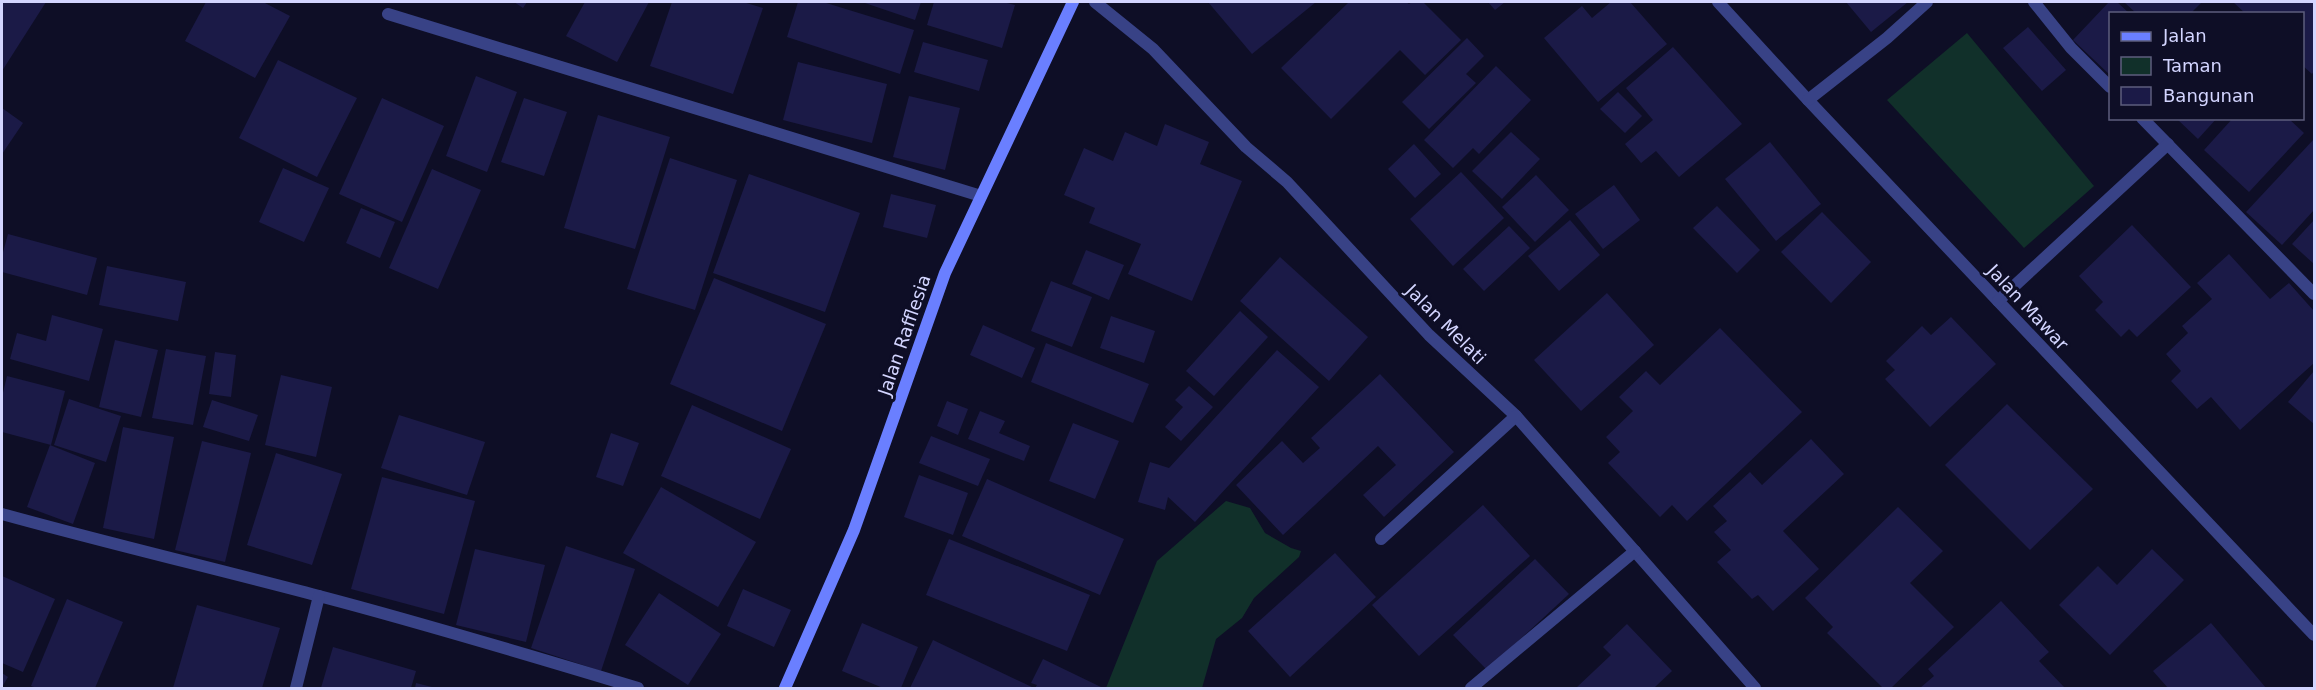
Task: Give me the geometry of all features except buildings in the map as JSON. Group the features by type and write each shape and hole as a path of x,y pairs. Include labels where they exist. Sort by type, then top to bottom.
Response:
{"street":[{"name":"Jalan Rafflesia","path":"785,688 854,530 945,273 1073,2"},
{"name":"Jalan Melati","path":"1095,2 1153,49 1246,147 1287,182 1429,335 1516,416 1755,688"},
{"name":"Jalan Mawar","path":"1718,2 2314,635"},
{"path":"1808,100 1887,38 1927,2"},
{"path":"2034,2 2071,48 2109,86"},
{"path":"388,14 981,196"},
{"path":"2144,120 2314,294"},
{"path":"1998,301 2168,144"},
{"path":"1381,539 1516,416"},
{"path":"2,514 137,551 319,596 638,688"},
{"path":"1471,688 1635,551"},
{"path":"296,688 319,596"}],"green space":[{"path":"1967,33 2094,186 2024,248 1887,100"},
{"path":"1226,501 1250,508 1265,533 1301,551 1299,557 1254,598 1242,618 1216,639 1202,688 1106,688 1157,561"}]}
